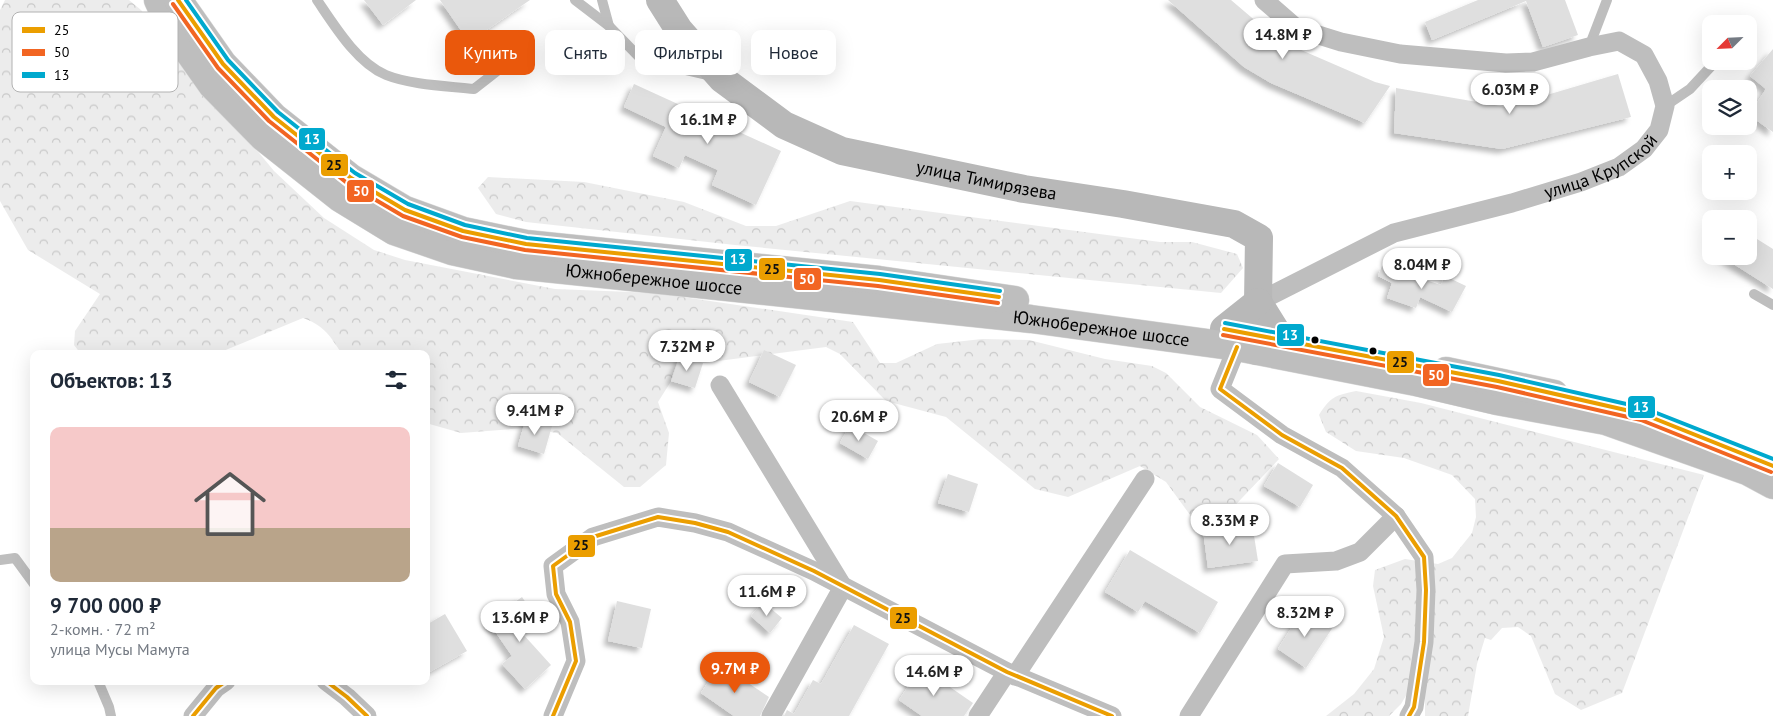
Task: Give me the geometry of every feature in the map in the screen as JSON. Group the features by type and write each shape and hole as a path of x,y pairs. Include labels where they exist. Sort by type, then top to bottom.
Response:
{"highway":[{"name":"Южнобережное шоссе","path":"158,0 164,12"},
{"name":"Южнобережное шоссе","path":"178,0 223,64 274,117 351,178 405,210 463,231 526,244 879,280 999,296 1243,340 1497,402 1606,421 1747,471 1773,484"},
{"name":"Южнобережное шоссе","path":"178,36 212,85 263,137 340,198 394,231 452,251 516,265 1243,340 1281,340 1498,381 1643,414 1773,466"}],"street":[{"name":"улица Тимирязева","path":"660,0 679,30 722,79 784,124 842,151 1024,189 1234,224 1259,238 1258,302"},
{"name":"улица Крупской","path":"1258,302 1394,232 1512,203 1581,182 1619,167 1644,149 1659,130 1665,106 1658,81 1644,55 1619,41 1533,62 1506,63 1400,54 1341,42 1296,28 1264,0"},
{"path":"1258,302 1220,389 1282,436 1342,468 1396,516 1424,557 1426,590 1424,642 1414,707 1409,716"},
{"path":"1258,302 1281,340"},
{"path":"720,385 843,586"},
{"path":"978,716 1011,674 1145,479"},
{"path":"1189,716 1285,564 1336,561 1360,552 1396,516"},
{"path":"553,716 576,661 570,622 556,594 552,566 594,537 658,517 695,523 728,532 814,571 1011,674 1112,716"},
{"path":"771,716 843,586"},
{"path":"193,716 220,685"},
{"path":"331,685 367,716"}],"lane":[{"path":"317,0 338,32 365,61 386,75 421,84 474,89 492,75"},
{"path":"574,0 609,26 642,60 722,79"},
{"path":"602,0 609,26"},
{"path":"1589,47 1607,0"},
{"path":"1665,106 1690,89 1708,70"},
{"path":"1754,294 1773,305"},
{"path":"0,560 15,558 30,579"},
{"path":"100,685 109,707 110,716"}],"green space":[{"path":"5,0 129,0 143,12 12,12 12,92 178,92 178,55 274,171 324,218 374,250 405,260 555,289 656,293 853,322 880,363 896,363 937,344 982,339 1029,340 1105,359 1152,366 1166,373 1200,407 1257,435 1279,459 1223,518 1209,525 1193,519 1166,482 1140,466 1068,497 1035,489 946,417 886,401 840,354 826,347 703,363 675,375 658,402 669,433 666,465 640,487 624,487 557,433 525,428 461,433 430,424 430,350 339,350 322,328 303,318 226,350 78,350 74,345 75,331 100,294 28,250 0,201 0,10"},
{"path":"488,177 584,182 684,202 746,226 776,226 850,201 1160,242 1192,242 1237,254 1243,268 1221,293 735,245 526,222 496,214 478,188"},
{"path":"1356,391 1421,403 1704,475 1622,693 1581,710 1555,694 1531,636 1518,627 1502,628 1491,640 1485,638 1477,664 1468,716 1425,716 1425,676 1389,716 1326,716 1354,694 1374,669 1384,637 1373,586 1375,570 1405,559 1438,564 1452,558 1472,533 1476,517 1475,499 1452,475 1404,458 1356,451 1326,432 1319,415 1323,409 1334,398"}],"building":[{"path":"364,0 416,0 383,25"},
{"path":"440,0 530,0 486,30 461,30"},
{"path":"1168,0 1231,0 1278,40 1375,82 1390,86 1365,123 1271,83 1244,67"},
{"path":"1478,0 1565,0 1578,35 1543,47 1526,1 1432,40 1425,22"},
{"path":"1773,49 1773,132 1757,121 1757,103 1766,89 1750,76 1755,70 1758,70 1758,67"},
{"path":"1618,74 1631,117 1502,149 1394,133 1396,88 1506,107"},
{"path":"634,84 781,151 756,205 712,185 718,170 685,155 679,168 653,156 666,127 624,107"},
{"path":"1757,239 1773,249 1773,289 1735,265 1757,265"},
{"path":"1382,266 1441,285 1445,276 1466,286 1452,312 1420,297 1416,308 1387,298 1392,283 1378,276"},
{"path":"764,350 796,365 780,397 749,382"},
{"path":"680,355 703,363 695,388 671,381"},
{"path":"526,418 552,426 544,454 518,446"},
{"path":"850,425 878,441 868,459 840,443"},
{"path":"1278,463 1313,485 1300,507 1264,486"},
{"path":"948,474 978,484 969,512 938,503"},
{"path":"1252,523 1258,561 1208,568 1203,530"},
{"path":"1130,550 1218,602 1200,633 1145,601 1138,612 1105,592"},
{"path":"522,597 539,622 522,633 551,665 525,689 502,664 512,656 488,621"},
{"path":"617,601 651,609 642,648 608,641"},
{"path":"763,602 782,618 770,633 751,616"},
{"path":"1304,608 1333,627 1306,668 1278,649"},
{"path":"445,614 467,651 430,672 430,623"},
{"path":"854,625 889,644 849,716 784,716 787,710 794,714 813,680 821,684"},
{"path":"720,664 769,697 760,716 734,716 701,693"},
{"path":"921,667 973,703 964,716 922,716 899,700"}],"transit line":[{"name":"25","path":"178,0 223,64 274,117 351,178 405,210 463,231 526,244 879,280 999,297"},
{"name":"13","path":"186,0 228,60 278,112 355,173 408,204 465,225 527,238 880,274 1000,291"},
{"name":"50","path":"173,4 218,68 269,121 347,183 403,216 462,237 525,250 878,286 998,303"},
{"name":"13","path":"1225,323 1499,375 1644,408 1773,459"},
{"name":"25","path":"1224,329 1498,381 1643,414 1773,466"},
{"name":"50","path":"1223,335 1497,387 1641,420 1771,472"},
{"name":"25","path":"1237,347 1220,389 1282,435 1342,468 1396,516 1424,557 1426,590 1424,642 1414,707 1409,716"},
{"name":"25","path":"553,716 576,661 570,622 556,594 553,566 593,537 658,517 695,523 728,532 814,571 1007,672 1112,716"},
{"name":"25","path":"193,716 220,685"},
{"name":"25","path":"331,685 367,716"}]}
